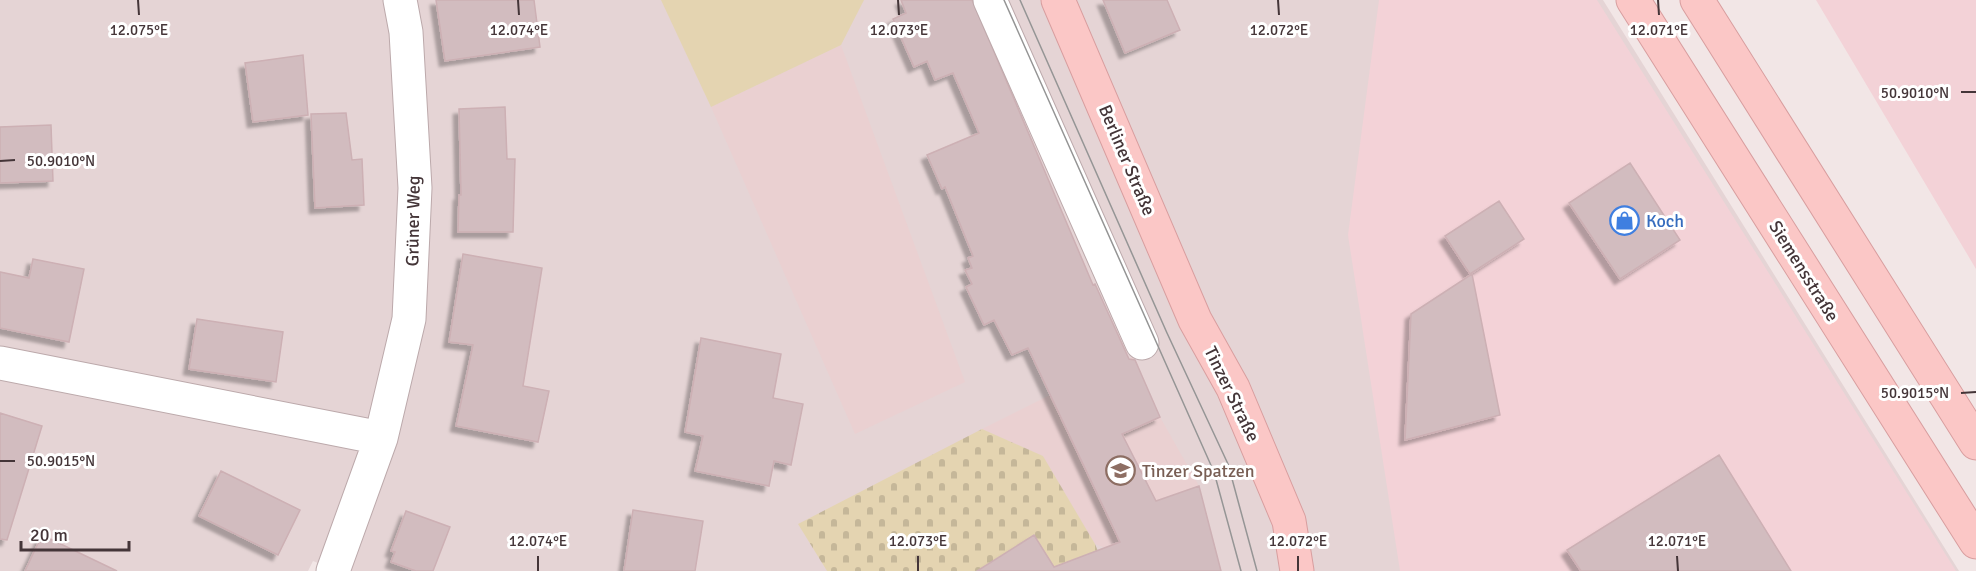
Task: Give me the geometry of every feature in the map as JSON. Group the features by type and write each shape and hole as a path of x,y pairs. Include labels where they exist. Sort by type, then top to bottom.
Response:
{"main road":[{"name":"Berliner Straße","path":"1058,0 1196,320"},
{"name":"Siemensstraße","path":"1633,0 1976,542"},
{"path":"1697,0 1976,443"},
{"name":"Tinzer Straße","path":"1196,320 1233,388 1289,521 1297,571"}],"street":[{"name":"Grüner Weg","path":"333,571 381,438 409,319 416,188 406,32 400,0"},
{"path":"990,0 1142,343"},
{"path":"0,363 381,438"}],"shaded area":[{"path":"0,0 1603,0 1959,571 338,571 313,561 308,571 0,571"},
{"path":"1379,0 1597,0 1956,571 1400,571 1348,235"},
{"path":"1816,0 1976,0 1976,269"},
{"path":"841,45 965,382 855,434 711,107"},
{"name":"Tinzer Spatzen","path":"1133,357 1160,417 1199,486 1217,555 1177,565 1127,556 1095,544 1043,456 982,429 1078,381"}],"green space":[{"path":"661,0 864,0 841,45 711,107"},
{"path":"982,429 1043,456 1095,544 1106,571 827,571 798,524"}],"building":[{"path":"436,0 534,0 540,47 445,61"},
{"path":"901,0 972,0 1093,285 1095,284 1129,359 1135,360 1160,417 1122,434 1156,501 1199,486 1221,571 977,571 1034,535 1054,567 1120,542 1028,348 1012,355 994,320 984,325 966,287 972,284 965,270 972,268 968,258 973,256 945,187 942,189 927,155 979,133 953,73 935,80 927,61 914,67 893,19 906,13"},
{"path":"1103,0 1167,0 1180,30 1125,53"},
{"path":"303,55 308,115 253,122 245,63"},
{"path":"505,107 507,159 515,159 513,232 458,232 459,195 461,195 459,109"},
{"path":"346,113 352,160 362,159 364,205 315,208 311,114"},
{"path":"51,125 53,181 0,183 0,127"},
{"name":"Koch","path":"1630,163 1680,240 1620,279 1569,203"},
{"path":"1499,201 1524,239 1470,274 1445,236"},
{"path":"463,254 542,268 523,386 549,391 538,442 456,426 473,345 449,342"},
{"path":"33,259 84,269 69,342 0,328 0,272 29,278"},
{"path":"1472,274 1500,415 1405,440 1411,314"},
{"path":"197,319 283,332 276,382 189,369"},
{"path":"701,338 781,354 773,398 803,404 791,465 774,461 769,486 695,471 703,436 685,432"},
{"path":"0,413 42,426 7,540 0,539"},
{"path":"1719,455 1791,571 1581,571 1567,550"},
{"path":"221,471 300,510 278,555 199,516"},
{"path":"633,510 703,521 695,571 624,571"},
{"path":"406,511 450,527 433,571 416,571 391,562 395,552 391,551"},
{"path":"42,535 117,571 25,571"}],"tram line":[{"path":"1004,0 1214,472 1241,571"},
{"path":"1020,0 1167,333 1228,464 1257,571"}],"place":[{"name":"Koch","path":"1625,221"},
{"name":"Tinzer Spatzen","path":"1121,471"}]}
